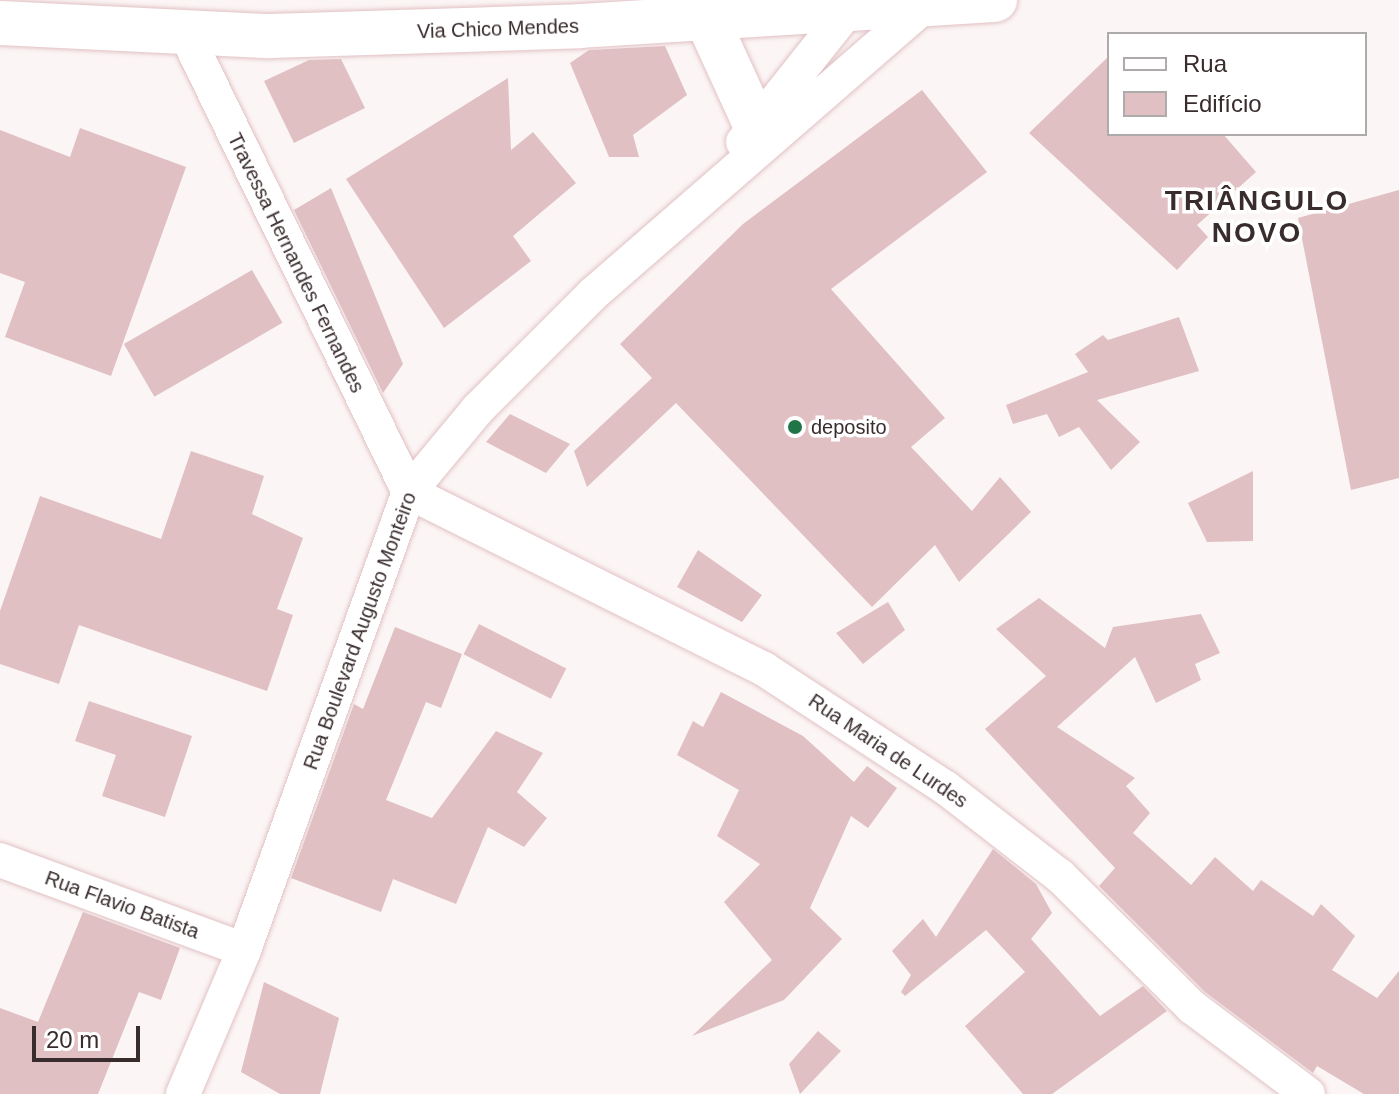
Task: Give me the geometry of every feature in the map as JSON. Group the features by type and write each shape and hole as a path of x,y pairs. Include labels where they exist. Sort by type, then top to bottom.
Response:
{"main road":[{"name":"Via Chico Mendes","path":"0,23 186,34 706,17 851,6 922,8 995,0"},
{"path":"706,17 755,124"}],"street":[{"name":"Rua Boulevard Augusto Monteiro","path":"721,176 755,124 851,6"},
{"name":"Rua Boulevard Augusto Monteiro","path":"183,1094 244,950 409,492 478,409 721,176 922,8"},
{"name":"Travessa Hernandes Fernandes","path":"186,34 409,492"},
{"name":"Rua Maria de Lurdes","path":"409,492 764,669 946,788 1060,876 1192,1007 1308,1094"},
{"name":"Rua Flavio Batista","path":"0,860 244,950"}],"building":[{"path":"665,46 687,95 633,135 639,157 609,157 570,63 589,50"},
{"path":"1107,58 1107,136 1225,136 1256,172 1197,225 1208,237 1177,270 1029,133"},
{"path":"341,59 365,108 294,143 264,81 309,60"},
{"path":"508,78 511,150 533,132 576,183 513,236 531,261 444,328 346,179"},
{"path":"922,90 987,172 831,289 945,418 911,447 972,511 1000,477 1031,512 959,582 935,545 872,607 676,403 587,487 574,451 652,378 620,344 743,224"},
{"path":"80,128 186,167 111,376 5,337 25,282 0,273 0,130 70,157"},
{"path":"331,188 403,364 383,393 294,210"},
{"path":"1399,190 1399,478 1351,490 1298,218"},
{"path":"252,270 282,323 154,397 124,344"},
{"path":"1179,317 1199,371 1097,400 1140,442 1111,470 1079,427 1059,437 1047,414 1013,424 1006,405 1088,372 1075,354 1103,335 1108,340"},
{"path":"510,414 570,444 546,473 486,442"},
{"path":"191,451 264,476 252,514 303,538 277,609 293,615 267,691 79,625 59,684 0,664 0,611 40,496 161,539"},
{"path":"1253,471 1253,541 1207,542 1188,503"},
{"path":"698,550 762,595 742,622 677,587"},
{"path":"1039,598 1105,648 1113,627 1201,614 1220,653 1195,664 1201,680 1156,703 1135,657 1057,727 1135,778 1126,786 1150,813 1133,833 1191,885 1215,857 1253,891 1261,880 1313,916 1321,904 1355,936 1332,970 1377,998 1399,971 1399,1094 1364,1094 1317,1066 1313,1073 1205,992 1099,886 1115,868 985,729 1046,676 996,629"},
{"path":"888,602 905,630 863,664 836,633"},
{"path":"479,624 566,668 551,699 464,654"},
{"path":"395,627 462,654 441,708 426,702 386,800 432,818 496,731 543,753 517,792 547,818 524,847 488,827 456,904 393,879 381,912 291,878 354,704 363,709"},
{"path":"721,692 803,736 854,782 867,766 897,788 868,828 851,816 810,908 842,939 784,1000 692,1036 772,960 724,902 760,864 717,836 739,790 677,755 693,721 703,727"},
{"path":"89,701 192,736 165,817 102,796 116,755 75,741"},
{"path":"993,849 1036,884 1052,913 1031,939 1100,1016 1143,986 1167,1011 1052,1094 1023,1094 965,1026 1025,972 986,930 905,996 901,992 911,975 892,951 923,919 936,937"},
{"path":"83,912 180,948 161,1000 139,992 98,1094 0,1094 0,1008 38,1022"},
{"path":"264,982 339,1018 320,1094 280,1094 241,1072"},
{"path":"818,1031 841,1051 800,1094 789,1064"}],"place":[{"name":"deposito","path":"795,427"}],"district":[{"name":"TRIÂNGULO NOVO","path":"1257,217"}]}
